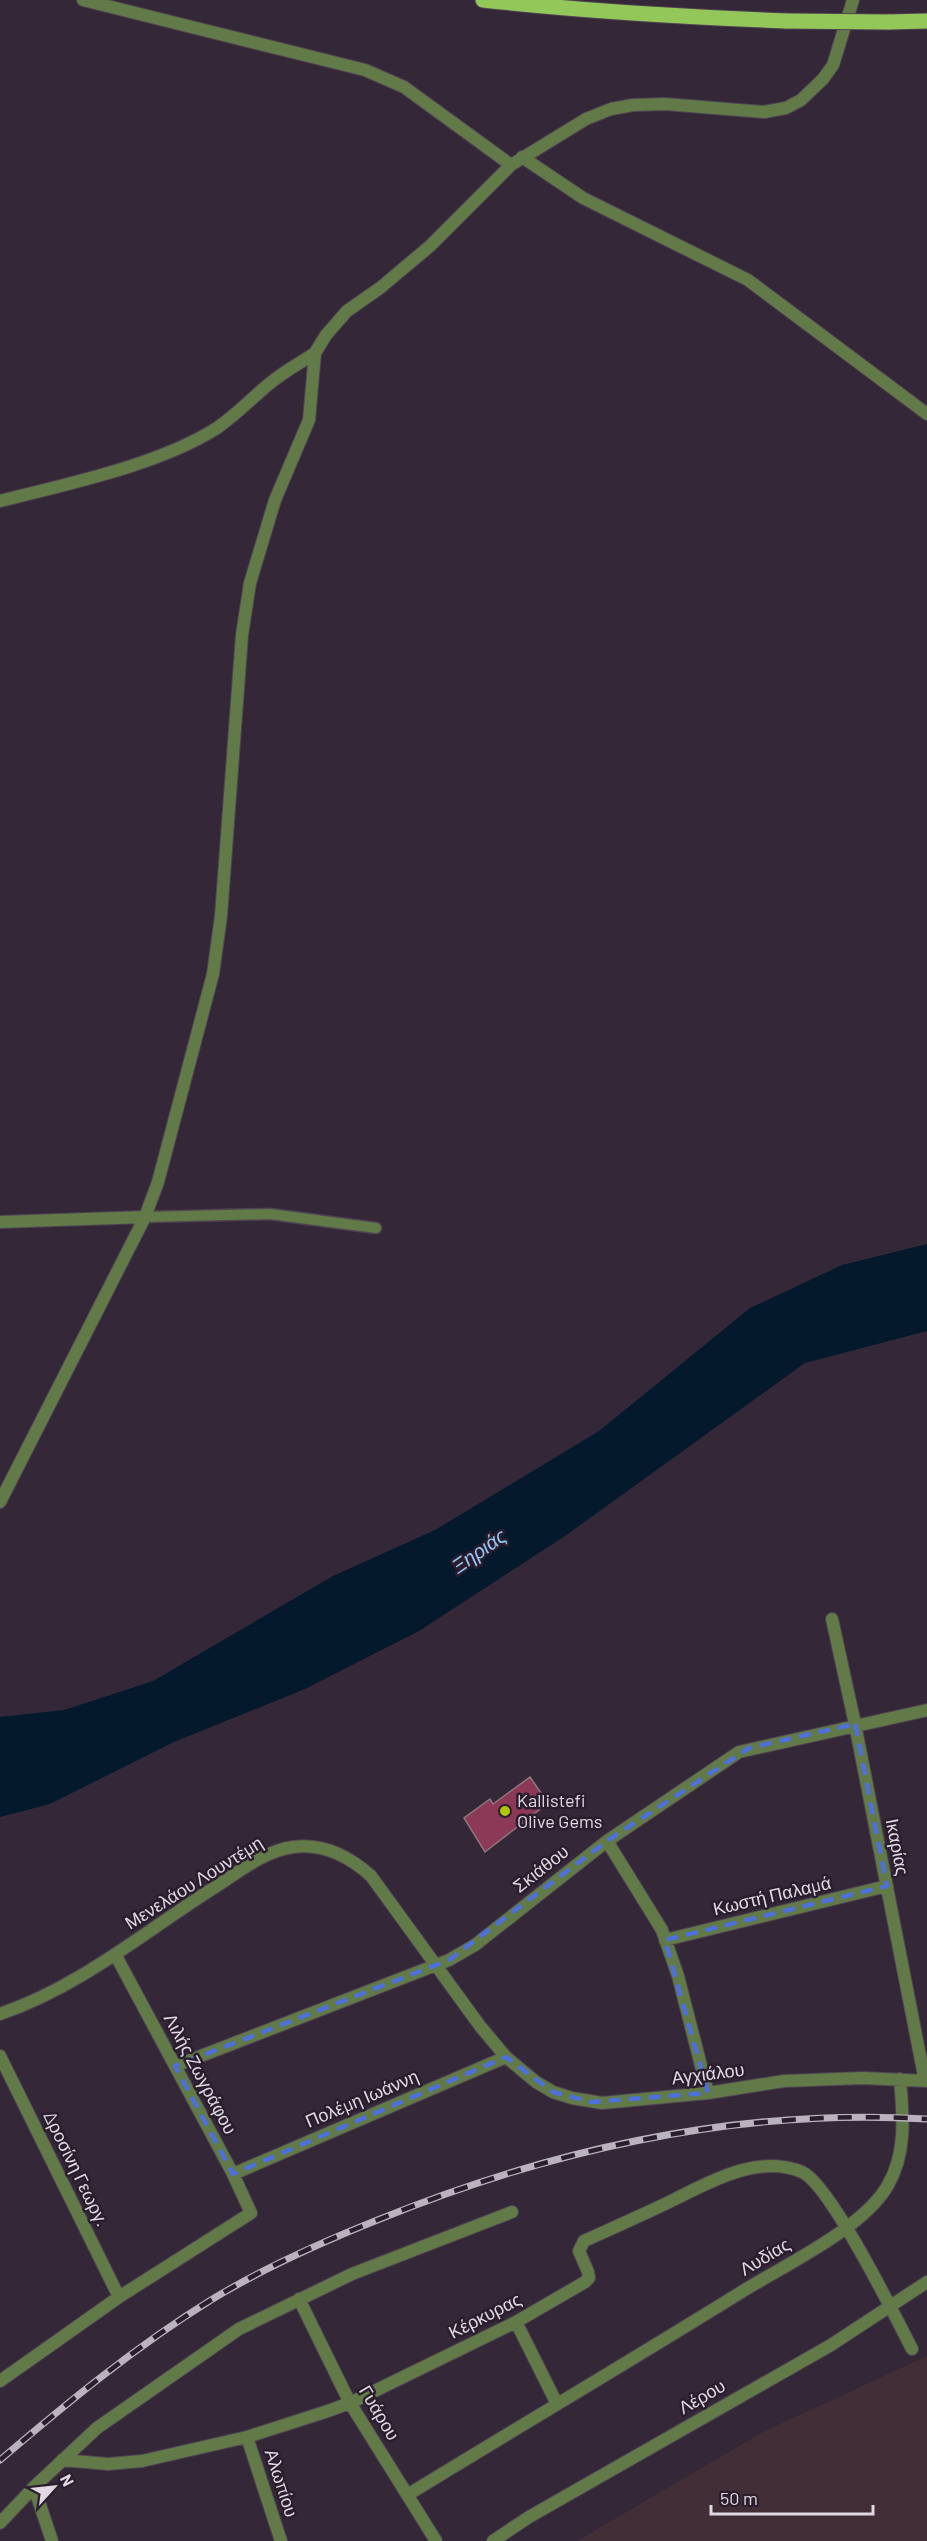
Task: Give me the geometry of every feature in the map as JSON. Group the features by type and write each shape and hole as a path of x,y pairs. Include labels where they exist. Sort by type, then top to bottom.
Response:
{"main road":[{"path":"483,0 632,13 786,21 927,21"}],"street":[{"path":"83,0 364,70 404,87 511,165"},
{"path":"0,501 64,485 155,457 190,443 216,428 247,406 270,384 315,353 326,335 347,310 380,288 430,246 511,165 586,119 611,109 665,104 764,112 790,106 811,92 831,69 853,0"},
{"path":"522,157 583,198 748,280 927,414"},
{"path":"0,1502 145,1217 158,1182 213,974 221,916 242,635 250,583 275,500 309,420 315,353"},
{"path":"0,1222 145,1217"},
{"name":"Ικαρίας","path":"832,1619 926,2081"},
{"name":"Σκιάθου","path":"175,2066 436,1966 475,1945 607,1841 739,1752 855,1724 927,1710"},
{"path":"607,1841 656,1920 665,1940 678,1976 708,2093"},
{"name":"Μενελάου Λουντέμη","path":"0,2014 50,1993 88,1973 258,1860 292,1847 308,1846 338,1854 366,1872 506,2057"},
{"name":"Κωστή Παλαμά","path":"665,1940 886,1887"},
{"name":"Λιλής Ζωγράφου","path":"115,1954 251,2211 249,2216 119,2297"},
{"name":"Δροσίνη Γεωργ.","path":"0,2056 119,2297"},
{"name":"Αγχιάλου","path":"506,2057 536,2082 553,2092 591,2102 611,2103 708,2093 784,2082 863,2078 926,2081"},
{"name":"Πολέμη Ιωάννη","path":"233,2174 506,2057"},
{"name":"Λυδίας","path":"409,2494 666,2340 846,2228 882,2195 892,2178 902,2148 904,2132 900,2079"},
{"name":"Κέρκυρας","path":"62,2460 108,2463 142,2461 247,2437 350,2403 516,2322 585,2282 589,2278 588,2272 579,2251 584,2241 736,2172 777,2167 803,2172 820,2187 846,2228"},
{"path":"0,2523 34,2487 97,2428 239,2329 352,2274 512,2212"},
{"path":"846,2228 912,2349"},
{"name":"Λέρου","path":"494,2541 529,2517 831,2345 927,2282"},
{"path":"0,2381 119,2297"},
{"name":"Γυάρου","path":"299,2300 350,2403 409,2494 436,2541"},
{"path":"516,2322 556,2404"},
{"name":"Αλωπίου","path":"247,2437 281,2541"},
{"path":"34,2487 52,2541"}],"lane":[{"path":"145,1217 270,1214 376,1228"}],"highlighted area":[{"path":"855,1724 887,1886 665,1940 708,2093 591,2102 553,2092 506,2057 233,2174 175,2066 449,1960 607,1841 749,1748"}],"shaded area":[{"path":"927,2356 927,2541 577,2541 763,2432"}],"water":[{"name":"Ξηριάς","path":"927,1244 927,1331 805,1363 565,1536 419,1631 305,1689 174,1742 50,1804 0,1817 0,1717 64,1710 153,1681 333,1576 435,1530 599,1431 750,1308 842,1265"}],"building":[{"name":"Kallistefi Olive Gems","path":"530,1777 548,1803 485,1852 464,1818 490,1799 493,1804"}],"railway":[{"path":"0,2460 102,2376 211,2300 315,2246 446,2194 512,2172 580,2154 717,2127 787,2120 857,2117 927,2119"}],"place":[{"name":"Kallistefi Olive Gems","path":"505,1811"}]}
